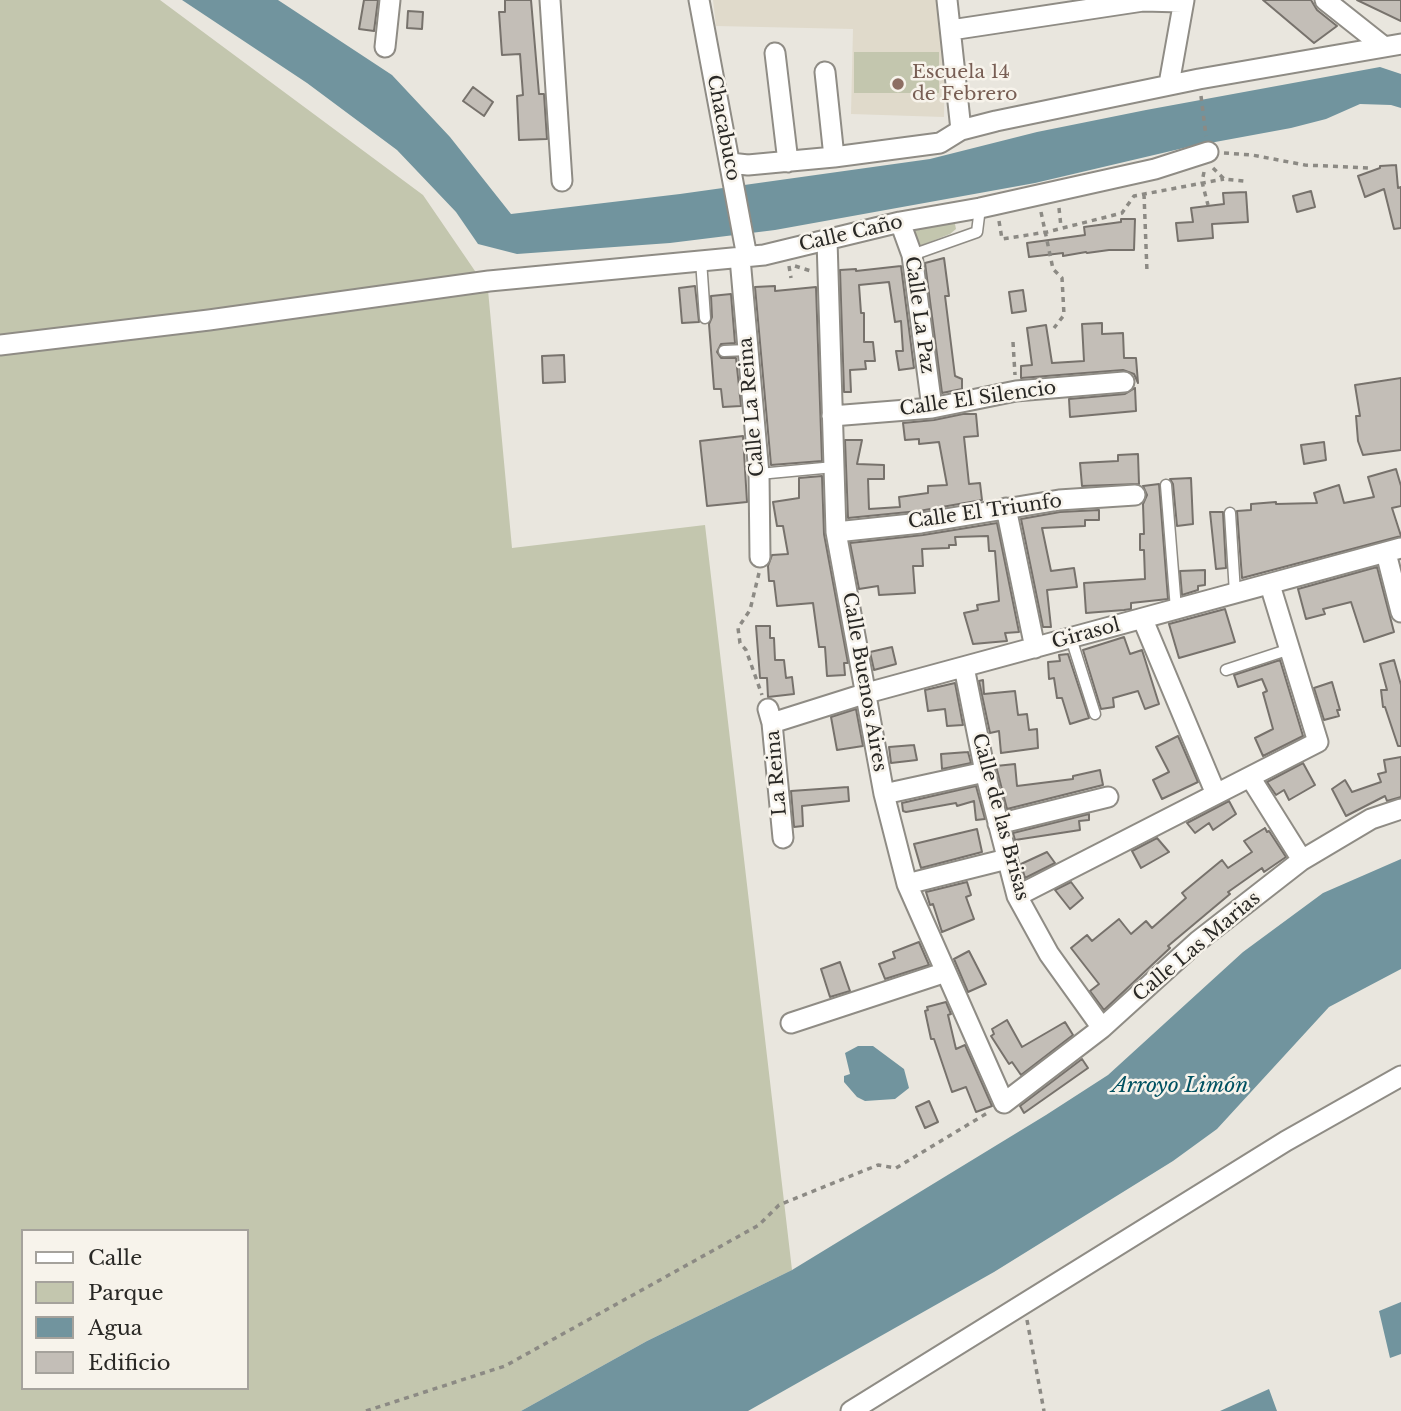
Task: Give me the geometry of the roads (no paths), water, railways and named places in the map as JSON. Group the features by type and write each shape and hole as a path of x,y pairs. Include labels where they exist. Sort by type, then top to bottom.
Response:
{"street":[{"path":"385,47 390,0"},
{"path":"550,0 562,181"},
{"name":"Chacabuco","path":"699,0 732,169 744,253"},
{"path":"947,0 961,130"},
{"path":"1325,0 1392,45"},
{"path":"951,30 1143,1 1183,1 1169,84"},
{"path":"732,169 940,143 961,130 996,121 1169,84 1392,45"},
{"path":"775,53 789,162"},
{"path":"825,72 834,157"},
{"name":"Calle Caño","path":"0,345 209,320 489,281 701,260 744,253 764,256 900,222 980,208 1155,169 1208,149"},
{"name":"Calle La Paz","path":"900,222 912,255 932,408"},
{"name":"Calle Buenos Aires","path":"827,240 836,532 884,794 907,884 1004,1102"},
{"name":"Calle La Reina","path":"744,253 747,350 759,474 760,557"},
{"name":"Calle El Silencio","path":"832,416 932,408 1016,391 1124,382"},
{"name":"Calle El Triunfo","path":"836,532 921,523 1059,500 1135,495"},
{"path":"1006,508 1035,648"},
{"path":"1393,551 1401,612"},
{"name":"Girasol","path":"770,716 867,694 1393,551"},
{"path":"1017,896 1318,742 1270,585"},
{"path":"1143,620 1216,794"},
{"name":"Calle de las Brisas","path":"964,667 985,772 1017,896 1049,954 1102,1028"},
{"name":"La Reina","path":"770,716 783,838"},
{"path":"884,794 985,772"},
{"path":"1250,777 1302,860"},
{"path":"998,824 1108,797"},
{"name":"Calle Las Marias","path":"1004,1102 1102,1028 1198,941 1302,860 1371,820 1401,809"},
{"path":"907,884 1007,859"},
{"path":"791,1023 946,972"},
{"path":"853,1411 1286,1141 1401,1076"}],"lane":[{"path":"912,255 977,233 980,208"},
{"path":"701,260 705,318"},
{"path":"724,351 747,350"},
{"path":"759,474 834,467"},
{"path":"1166,485 1176,609"},
{"path":"1230,513 1235,593"},
{"path":"1071,638 1095,715"},
{"path":"1226,670 1290,649"}],"water":[{"path":"182,0 278,0 392,75 450,137 511,214 680,194 930,159 1037,132 1380,67 1401,74 1401,108 1360,104 1326,119 1291,128 1188,147 1035,183 775,230 670,243 517,254 478,244 456,212 397,150 307,83"},
{"name":"Arroyo Limón","path":"1401,859 1401,969 1329,1007 1217,1129 1173,1161 994,1272 748,1411 521,1411 647,1341 792,1270 1046,1115 1108,1075 1243,952 1323,893"},
{"path":"858,1046 873,1046 904,1069 909,1088 895,1099 865,1101 857,1097 844,1082 844,1076 850,1074 845,1053"},
{"path":"1401,1302 1401,1354 1390,1358 1379,1311"},
{"path":"1269,1389 1277,1411 1220,1411"}],"place":[{"name":"Escuela 14 de Febrero","path":"898,84"}]}
